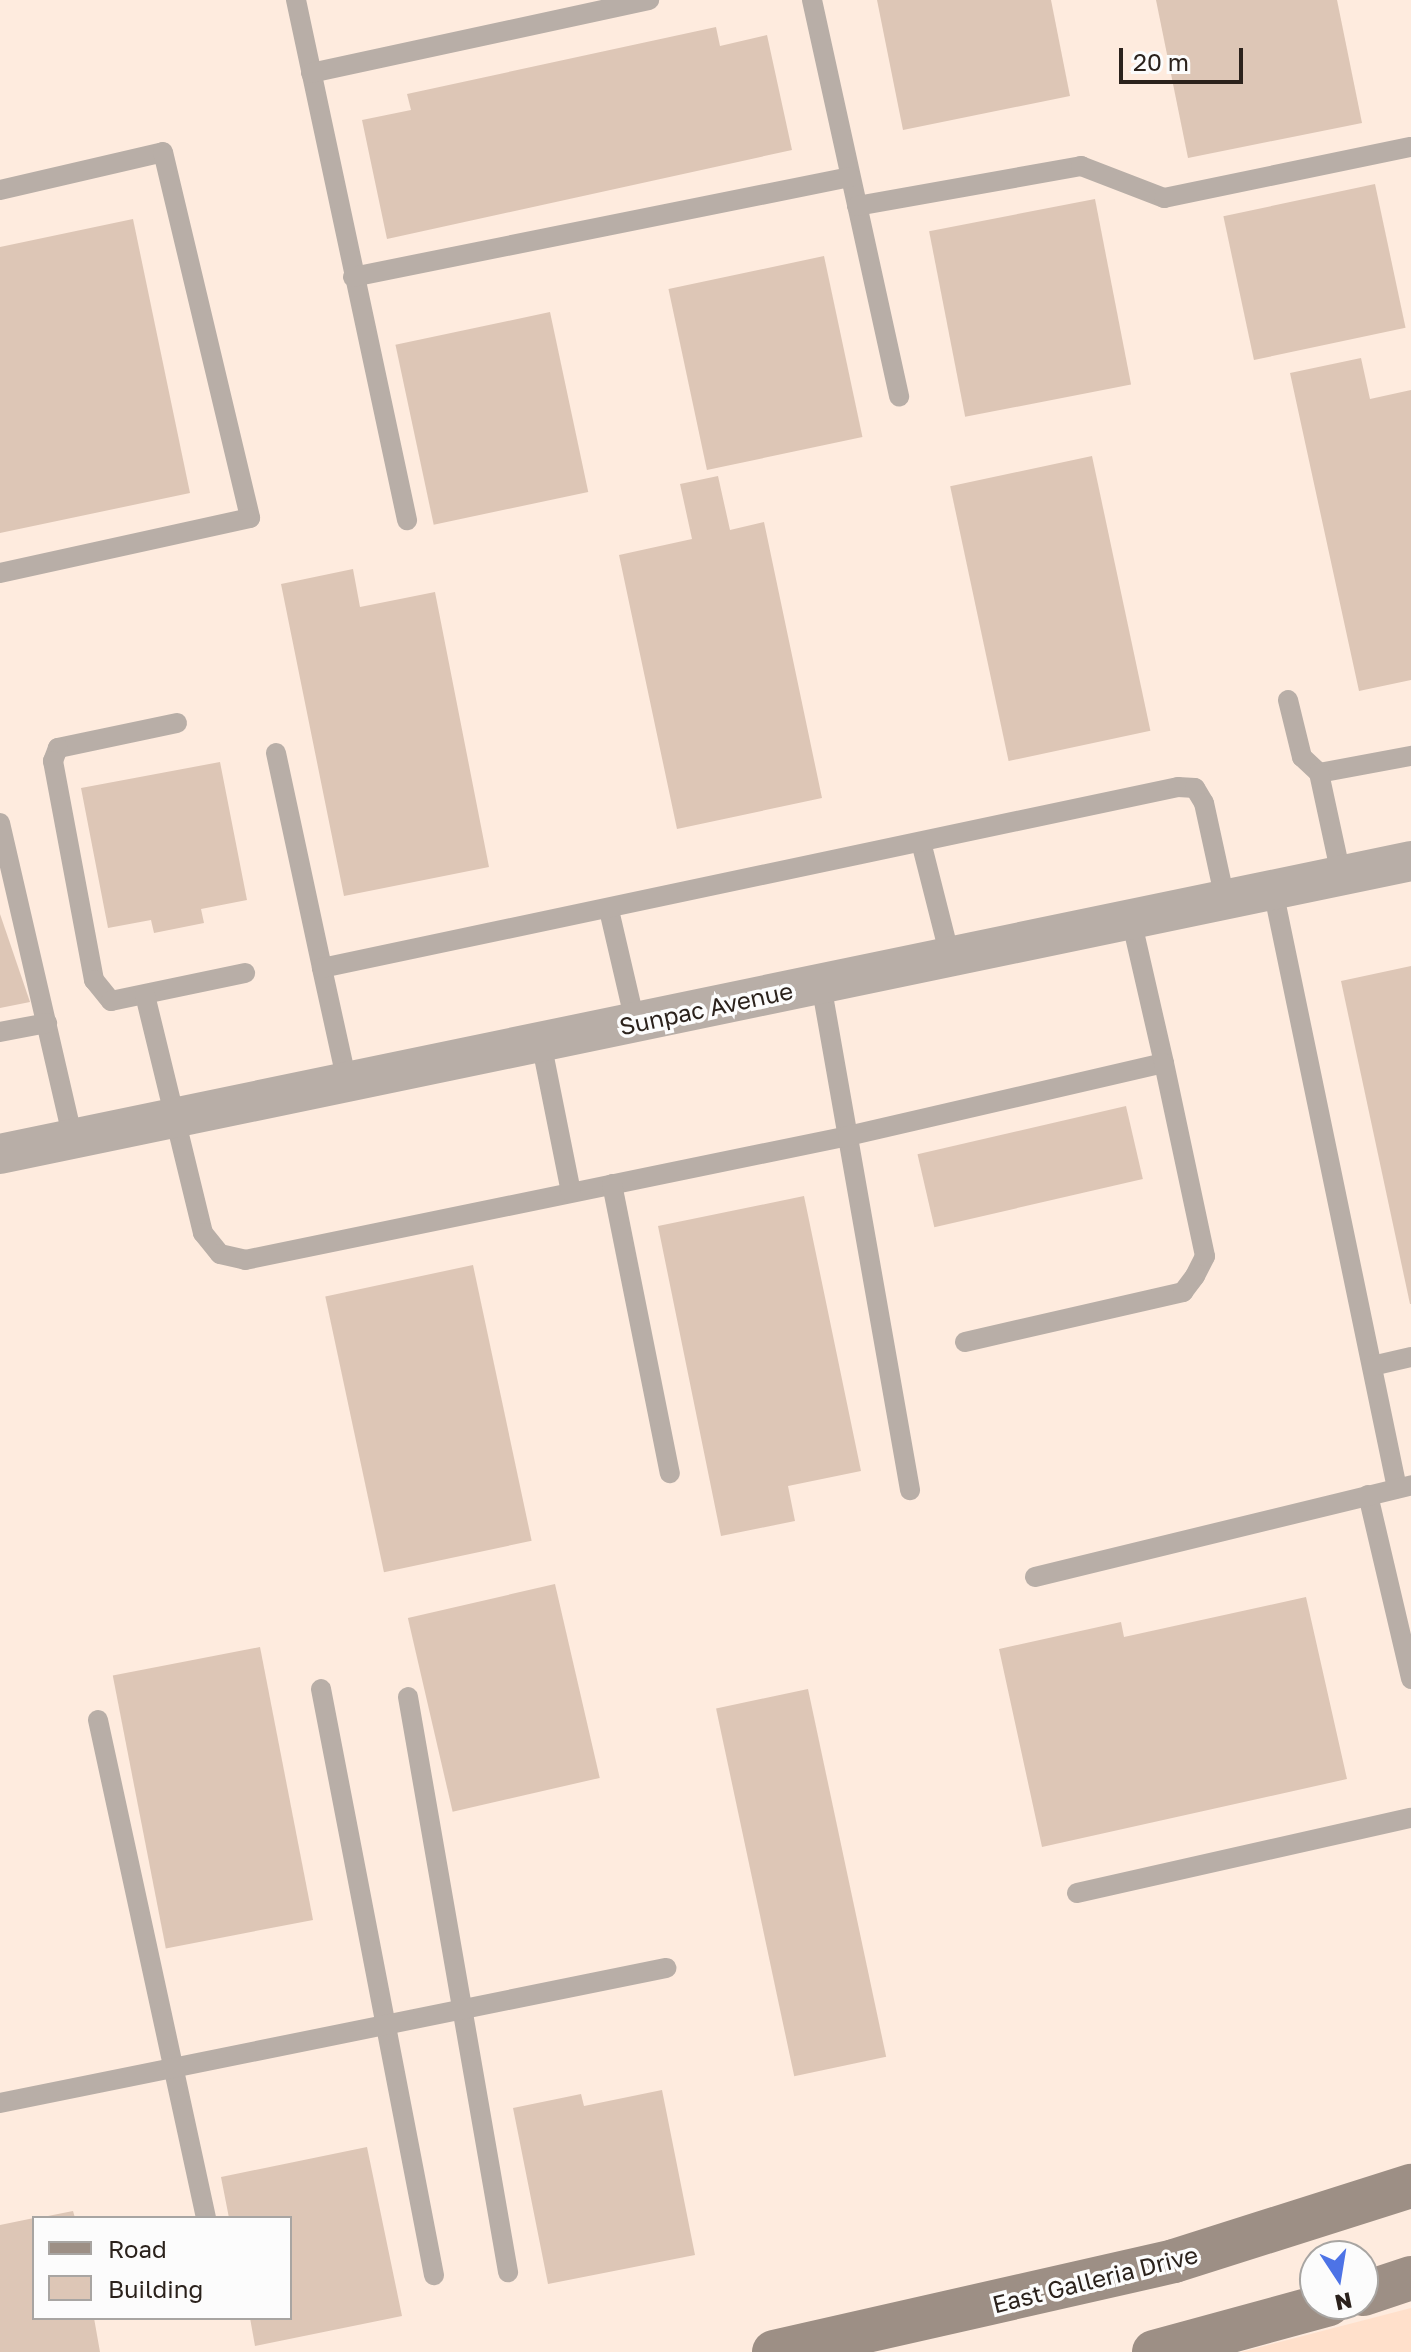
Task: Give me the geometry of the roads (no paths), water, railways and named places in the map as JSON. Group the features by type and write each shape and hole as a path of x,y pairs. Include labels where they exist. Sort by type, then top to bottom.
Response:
{"main road":[{"name":"East Galleria Drive","path":"774,2352 1174,2261 1411,2186"},
{"path":"1379,2289 1411,2278"},
{"path":"1154,2352 1299,2312"}],"street":[{"name":"Sunpac Avenue","path":"0,1154 1411,861"}],"lane":[{"path":"296,0 407,520"},
{"path":"311,73 649,0"},
{"path":"812,0 899,397"},
{"path":"857,206 1081,166 1164,198 1411,147"},
{"path":"0,190 163,152 250,518 0,573"},
{"path":"353,277 850,177"},
{"path":"1288,700 1302,757 1319,773 1341,875"},
{"path":"177,723 58,748 53,761 94,980 111,1001 245,973"},
{"path":"276,753 347,1082"},
{"path":"1319,773 1411,756"},
{"path":"322,968 921,842 1195,788 1225,899"},
{"path":"0,823 73,1139"},
{"path":"921,842 950,957"},
{"path":"1035,1577 1404,1486 1372,1366 1273,890"},
{"path":"609,910 635,1022"},
{"path":"965,1342 1183,1292 1205,1256 1131,919"},
{"path":"821,984 910,1490"},
{"path":"145,995 203,1233 220,1254 245,1260 848,1136 1164,1063"},
{"path":"0,1032 47,1023"},
{"path":"541,1042 571,1192"},
{"path":"612,1184 670,1473"},
{"path":"1372,1366 1411,1357"},
{"path":"1368,1495 1411,1679"},
{"path":"321,1689 382,2025 434,2275"},
{"path":"408,1697 458,2010 508,2272"},
{"path":"98,1720 206,2216"},
{"path":"1077,1893 1411,1818"},
{"path":"0,2103 666,1968"}]}
